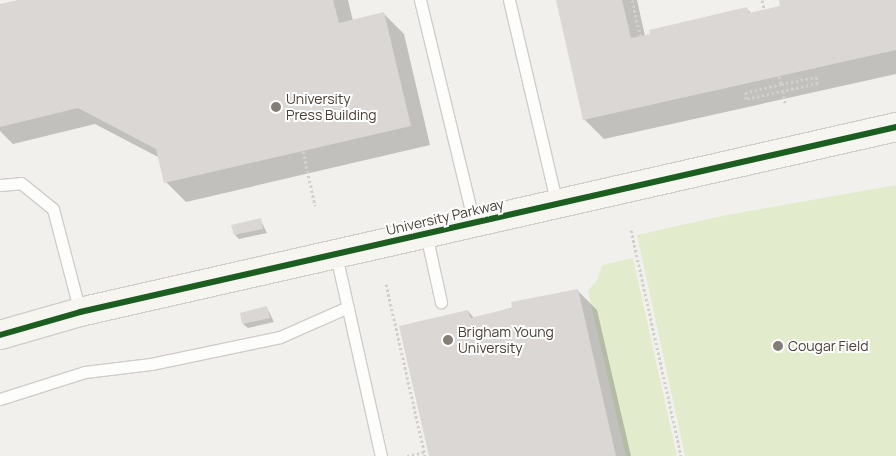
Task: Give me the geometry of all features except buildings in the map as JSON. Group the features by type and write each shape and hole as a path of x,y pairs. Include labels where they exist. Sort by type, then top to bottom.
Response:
{"main road":[{"name":"University Parkway","path":"0,335 80,312 896,127"}],"lane":[{"path":"420,0 474,223"},
{"path":"509,0 557,204"},
{"path":"0,185 21,183 54,209 80,312"},
{"path":"426,234 441,302"},
{"path":"336,255 382,456"},
{"path":"0,399 85,372 151,364 280,337 348,307"}],"path":[{"path":"632,0 640,36"},
{"path":"762,0 764,10"},
{"path":"779,76 781,84"},
{"path":"816,77 818,84 746,99 745,93 781,84 816,77"},
{"path":"782,91 785,103"},
{"path":"303,151 315,206"},
{"path":"631,230 681,456"},
{"path":"386,284 425,454 407,456"}],"green space":[{"name":"Cougar Field","path":"896,185 896,456 685,456 637,235 722,216"},
{"path":"633,258 677,456 626,456 589,296 588,291 597,280 602,265"}],"cycle path":[{"path":"0,335 80,312 896,127"}],"place":[{"name":"University Press Building","path":"276,107"},
{"name":"Brigham Young University","path":"448,340"},
{"name":"Cougar Field","path":"778,346"}]}
